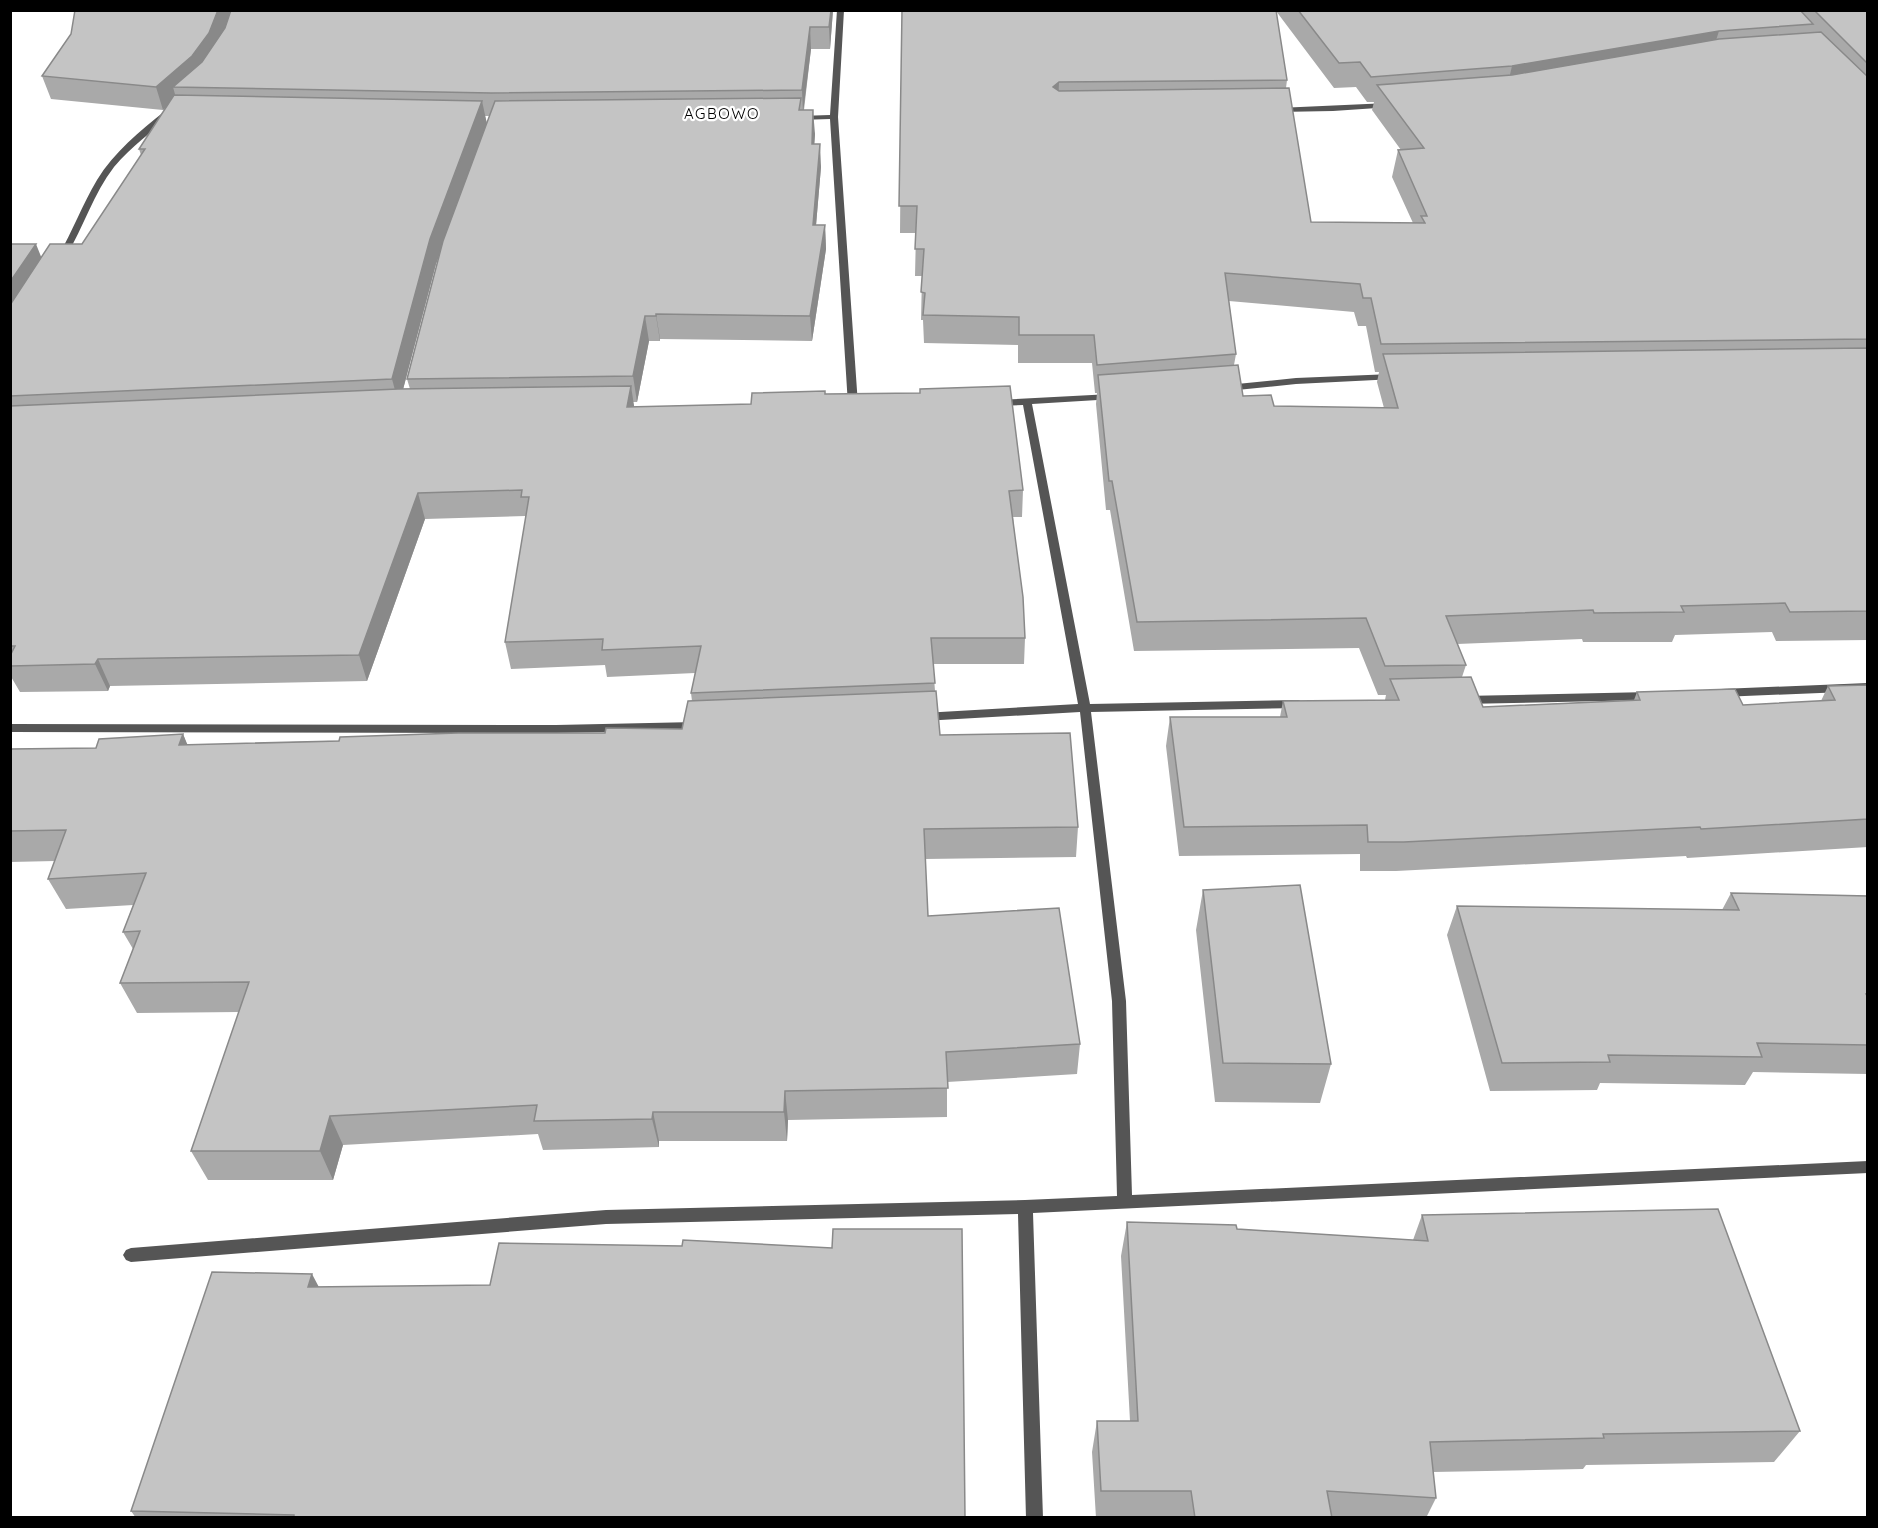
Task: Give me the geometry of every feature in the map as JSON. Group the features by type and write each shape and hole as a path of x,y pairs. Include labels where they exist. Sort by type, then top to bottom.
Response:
{"street":[{"path":"841,10 834,117 853,405"},
{"path":"1274,110 1334,109 1402,104"},
{"path":"55,267 74,237 95,189 116,160 142,131 167,114 176,111"},
{"path":"788,118 834,117"},
{"path":"1218,389 1296,381 1398,377"},
{"path":"980,403 1117,397"},
{"path":"1027,402 1085,708 1119,1001 1125,1201"},
{"path":"841,405 865,405"},
{"path":"1707,693 1868,687"},
{"path":"1450,700 1662,695"},
{"path":"909,717 1085,708 1309,703"},
{"path":"10,728 556,729 709,725"},
{"path":"131,1255 606,1217 1025,1207 1868,1167"},
{"path":"1025,1207 1035,1518"}],"building":[{"path":"75,10 218,10 209,33 192,56 156,87 42,76 71,34"},
{"path":"231,10 831,10 829,27 810,27 802,90 491,93 173,87 202,62 225,28"},
{"path":"902,10 1276,10 1287,80 1059,82 1053,87 1059,91 1289,88 1311,222 1425,223 1421,216 1427,216 1398,150 1424,148 1377,85 1512,75 1719,39 1821,32 1868,77 1868,339 1381,344 1371,298 1363,298 1360,284 1225,273 1236,354 1097,365 1094,335 1019,335 1019,317 923,315 925,293 921,292 924,249 915,249 917,206 899,206"},
{"path":"1298,10 1800,10 1813,24 1719,31 1512,66 1371,77 1360,62 1339,63"},
{"path":"1814,10 1868,10 1868,64"},
{"path":"174,95 482,101 430,239 392,379 10,396 10,305 50,244 82,244 145,149 139,149"},
{"path":"801,98 799,110 813,110 812,144 820,144 813,225 825,225 810,316 656,314 656,316 645,316 633,376 407,379 443,241 495,101"},
{"path":"10,244 36,244 10,282"},
{"path":"1868,348 1868,611 1790,612 1785,603 1681,606 1684,612 1594,613 1593,610 1446,616 1466,665 1385,666 1366,618 1137,622 1112,481 1109,481 1098,375 1238,365 1243,396 1271,395 1274,406 1398,408 1383,354"},
{"path":"631,386 627,407 751,404 752,393 825,391 825,394 920,393 920,389 1010,386 1023,490 1009,491 1023,597 1025,638 931,638 935,683 691,693 701,646 602,650 603,639 505,642 529,497 521,497 522,490 418,493 359,655 98,659 95,664 10,666 10,656 15,646 10,646 10,406 398,389"},
{"path":"1471,677 1483,707 1640,700 1637,692 1735,689 1743,705 1835,700 1828,686 1868,685 1868,819 1404,842 1368,842 1367,825 1184,827 1170,717 1287,717 1283,701 1399,700 1390,679"},
{"path":"936,691 940,735 1070,733 1078,827 924,829 928,916 1059,908 1080,1044 946,1052 948,1088 785,1091 784,1112 653,1112 652,1119 534,1121 537,1105 330,1116 320,1151 191,1151 249,982 120,983 140,931 123,932 146,873 48,879 66,830 10,831 10,749 96,748 99,739 183,734 179,745 339,741 340,737 458,733 605,733 606,728 682,729 688,701"},
{"path":"1300,885 1331,1064 1223,1063 1203,890"},
{"path":"1731,893 1868,896 1868,994 1866,994 1868,998 1868,1045 1757,1043 1762,1057 1608,1055 1610,1062 1502,1063 1457,906 1739,910"},
{"path":"1718,1209 1800,1431 1603,1434 1604,1438 1430,1442 1436,1498 1327,1491 1332,1518 1195,1518 1191,1491 1101,1491 1097,1421 1138,1421 1127,1222 1236,1225 1237,1229 1428,1241 1422,1215"},
{"path":"833,1229 962,1229 965,1518 294,1518 294,1515 131,1511 212,1272 312,1274 308,1287 490,1285 499,1243 682,1246 683,1240 832,1248"}],"district":[{"name":"AGBOWO","path":"722,113"}]}
